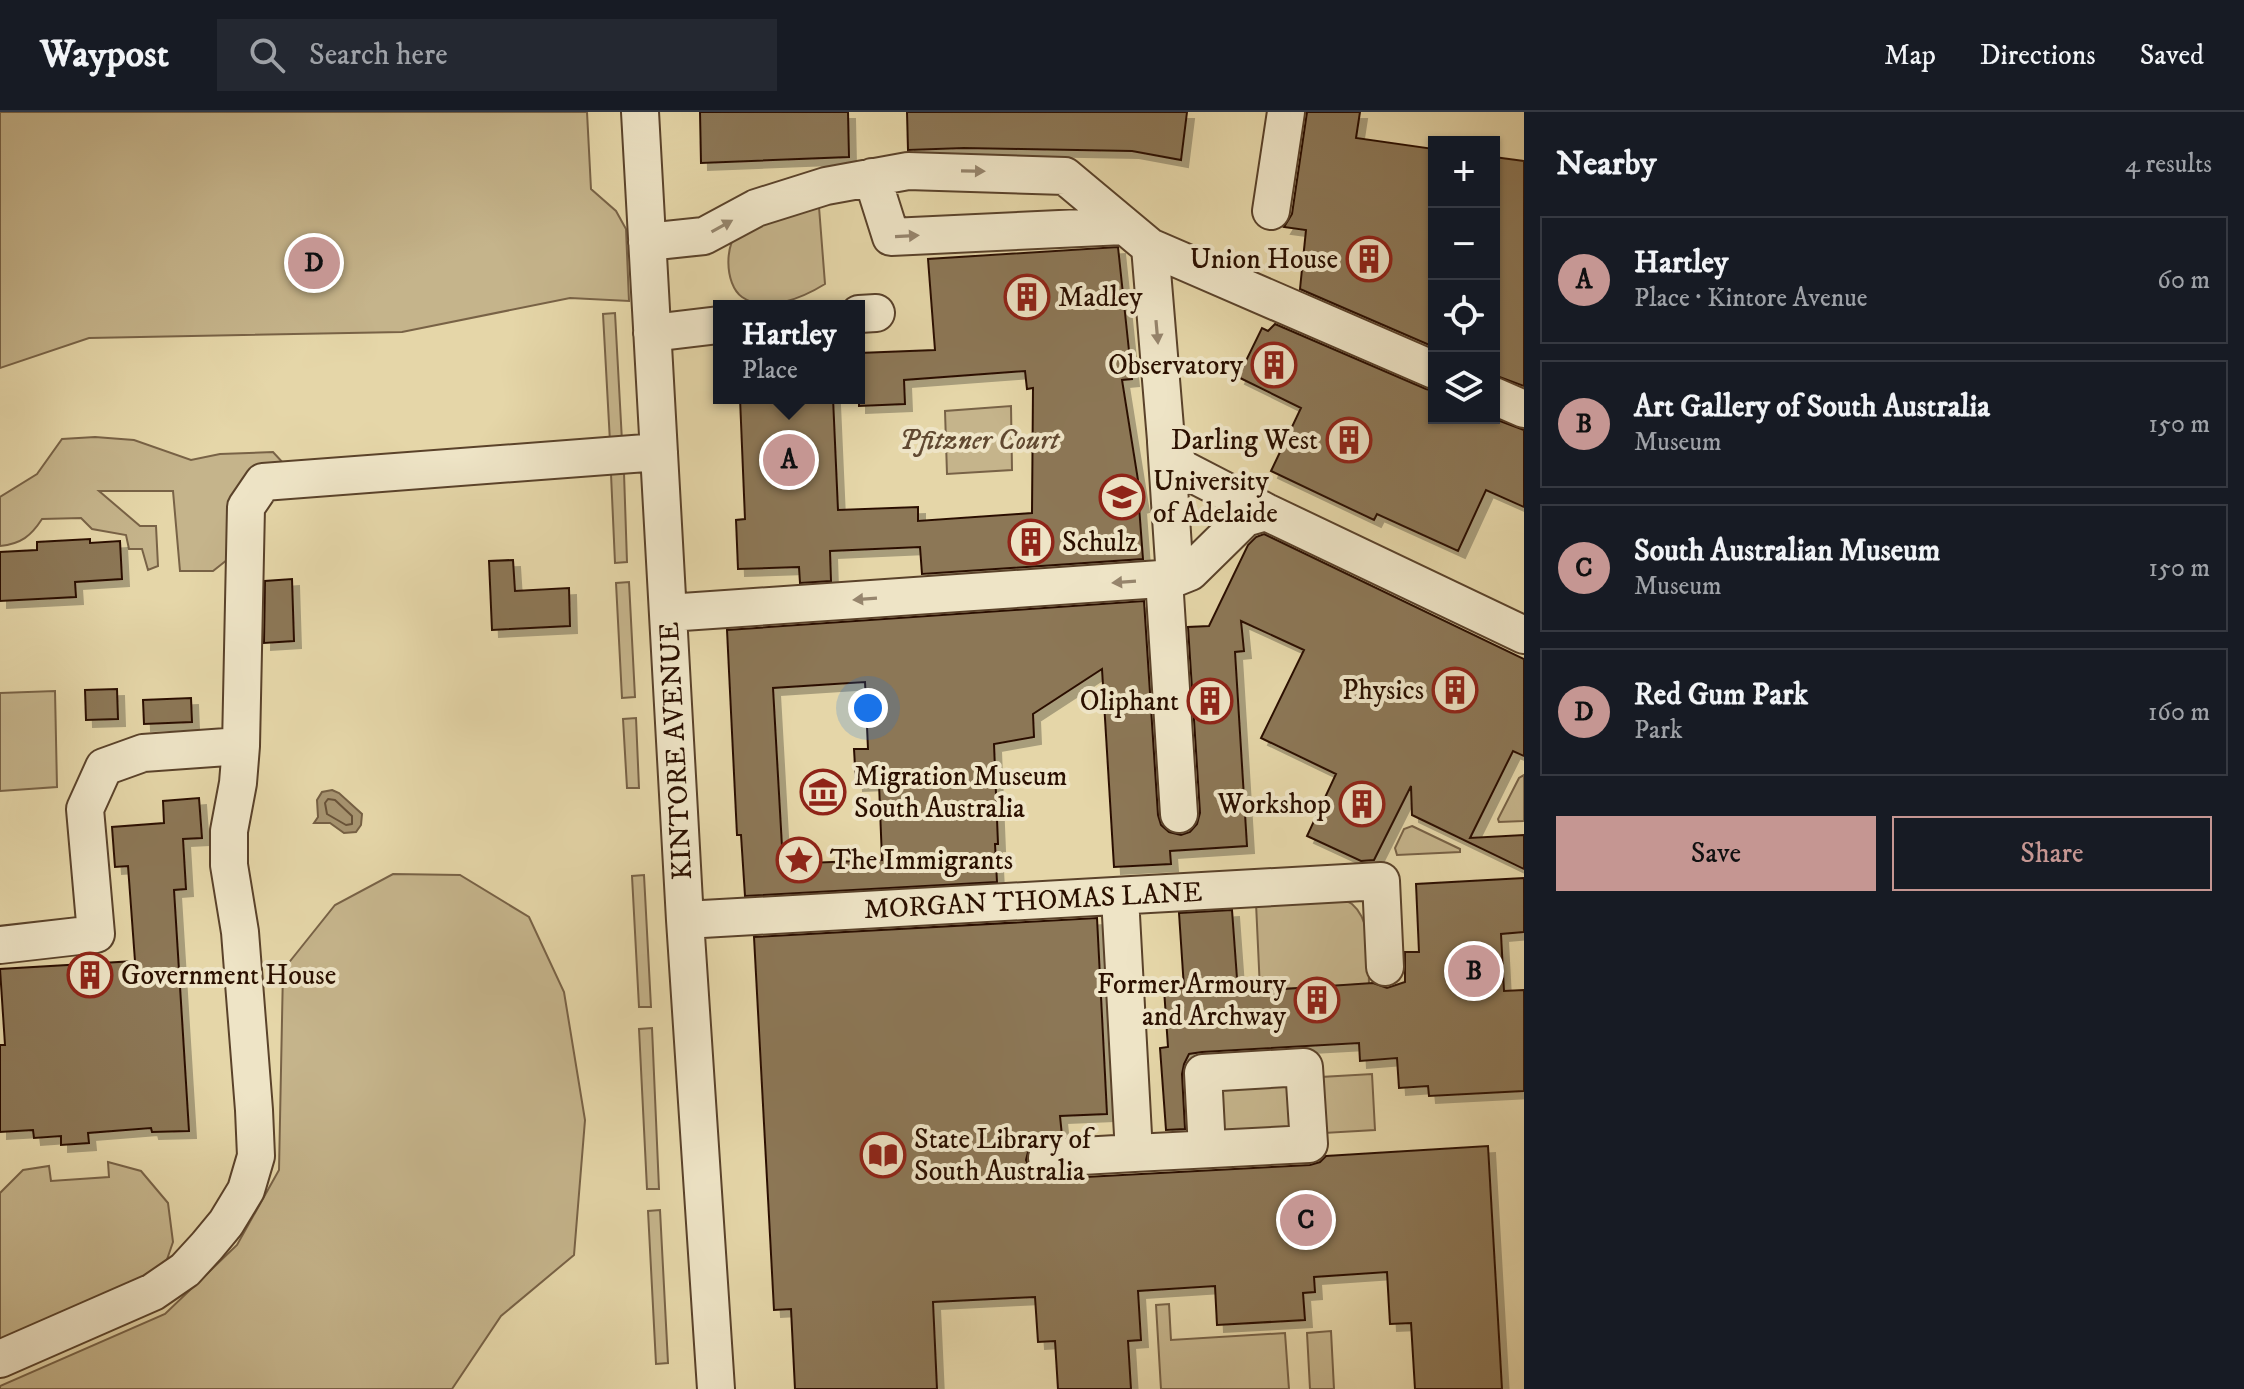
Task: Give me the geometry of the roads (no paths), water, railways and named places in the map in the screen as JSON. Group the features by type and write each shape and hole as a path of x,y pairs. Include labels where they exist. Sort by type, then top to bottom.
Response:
{"street":[{"name":"KINTORE AVENUE","path":"640,112 685,920 716,1389"},
{"path":"1271,211 1286,112"},
{"path":"647,242 704,236 756,208 826,186 908,171 1065,176 1137,236 1428,367"},
{"path":"872,177 891,237 1137,236"},
{"path":"1137,236 1166,440 1179,814"},
{"path":"652,333 713,326"},
{"path":"1500,399 1524,409"},
{"path":"1166,440 1181,468 1524,635"},
{"path":"0,1359 153,1292 185,1270 207,1246 226,1223 246,1190 256,1156 255,1125 240,932 229,865 229,831 241,746 246,507 263,482 659,452"},
{"path":"668,613 1170,579 1190,572 1245,518 1266,512"},
{"path":"0,945 96,934 85,809 104,767 143,753 241,746"},
{"name":"MORGAN THOMAS LANE","path":"685,920 1381,881 1385,967"},
{"path":"1120,897 1134,1153"},
{"path":"1047,1158 1207,1149"}],"water":[{"path":"332,790 362,814 361,825 356,832 344,833 330,823 314,823 318,817 317,800 322,792"}],"place":[{"name":"Union House","path":"1369,259"},
{"name":"Red Gum Park","path":"314,263"},
{"name":"Madley","path":"1027,297"},
{"name":"Observatory","path":"1274,365"},
{"name":"Darling West","path":"1349,440"},
{"name":"Hartley","path":"789,460"},
{"name":"University of Adelaide","path":"1122,497"},
{"name":"Schulz","path":"1031,542"},
{"name":"Physics","path":"1455,690"},
{"name":"Oliphant","path":"1210,701"},
{"name":"Migration Museum South Australia","path":"823,792"},
{"name":"Workshop","path":"1362,804"},
{"name":"The Immigrants","path":"799,860"},
{"name":"Art Gallery of South Australia","path":"1474,971"},
{"name":"Government House","path":"90,975"},
{"name":"Former Armoury and Archway","path":"1317,1000"},
{"name":"State Library of South Australia","path":"883,1155"},
{"name":"South Australian Museum","path":"1306,1220"}],"park label":[{"name":"Pfitzner Court","path":"979,440"}]}
